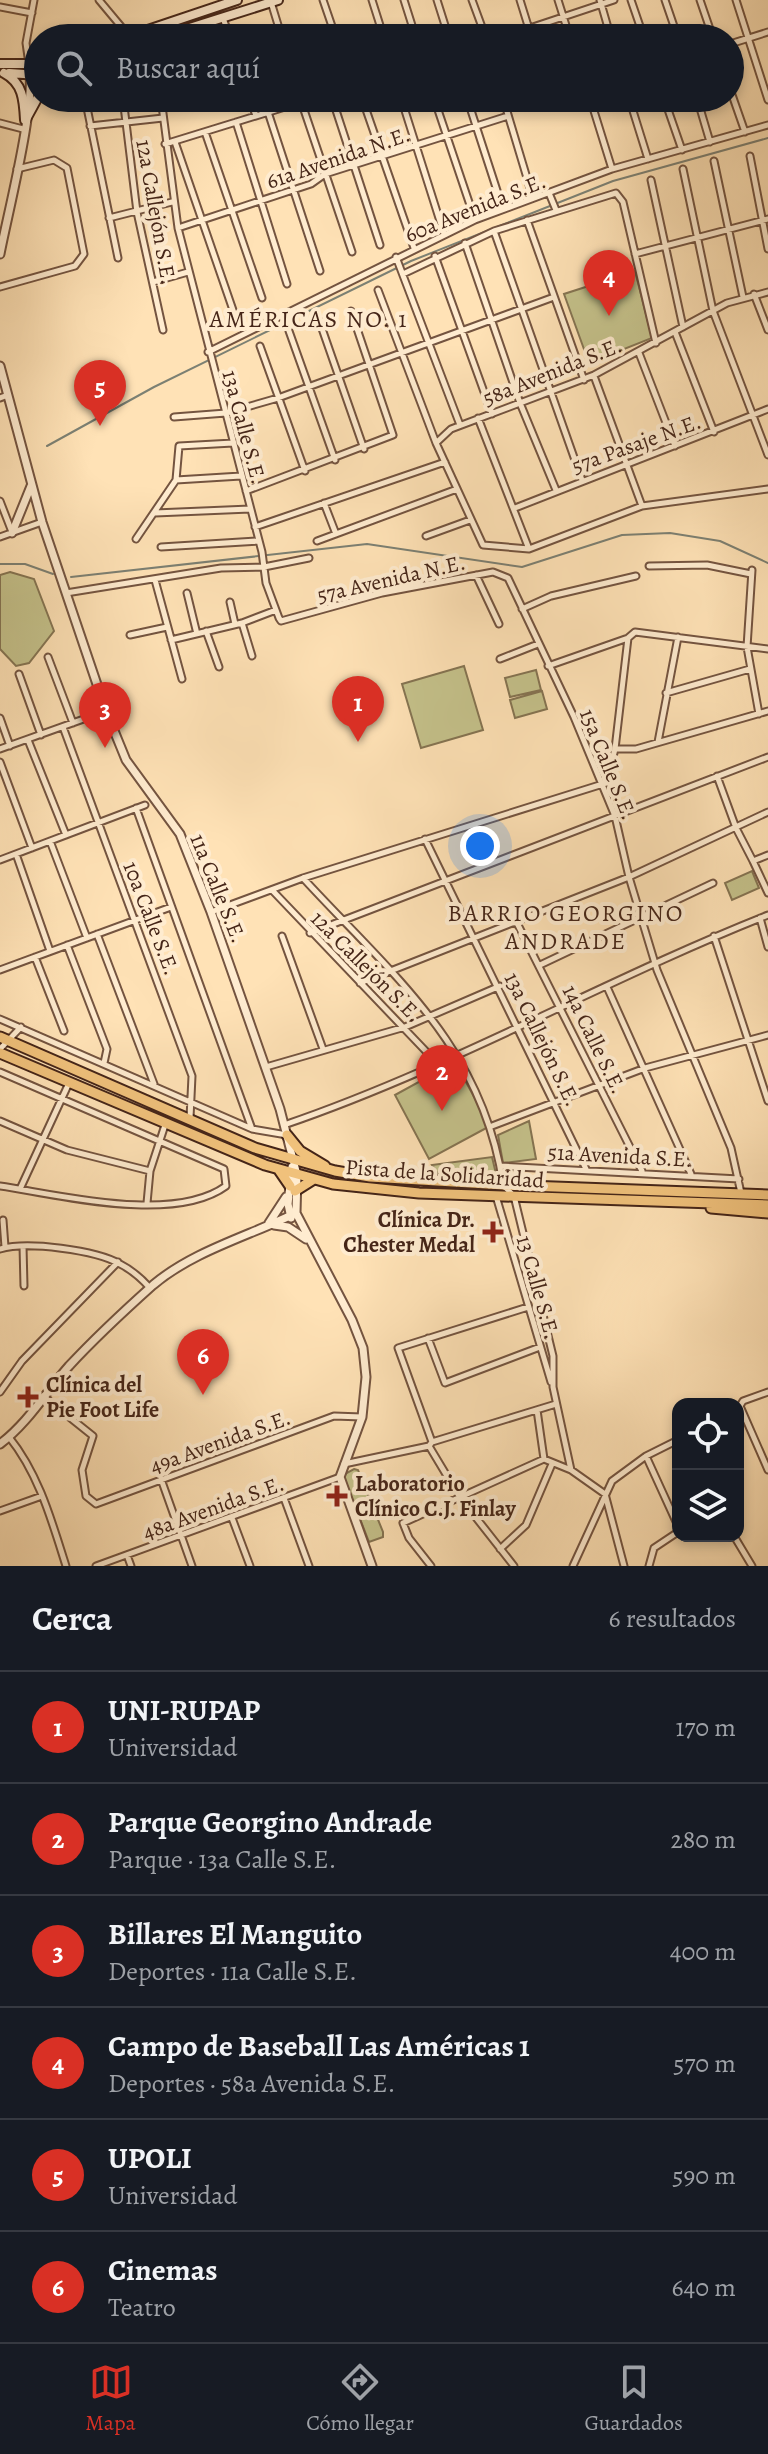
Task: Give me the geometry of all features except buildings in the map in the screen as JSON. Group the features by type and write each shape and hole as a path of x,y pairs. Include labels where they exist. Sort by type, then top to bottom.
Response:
{"main road":[{"path":"180,24 237,0"},
{"path":"196,24 275,1"},
{"path":"1,70 24,66"},
{"path":"1,70 24,74"},
{"path":"1,70 13,78 21,92 24,124"},
{"path":"24,124 30,112"},
{"name":"Pista de la Solidaridad","path":"5,1038 192,1123 292,1161 335,1171 370,1177 504,1185 766,1195"},
{"name":"Pista de la Solidaridad","path":"0,1051 165,1125 279,1170 314,1179 368,1189 768,1205"},
{"path":"285,1130 300,1151 335,1171"},
{"path":"279,1170 291,1190 314,1179"},
{"path":"700,1204 729,1212 768,1213"}],"street":[{"path":"30,24 34,0"},
{"path":"99,0 117,24"},
{"path":"323,0 331,24"},
{"path":"372,0 380,24"},
{"path":"404,0 412,24"},
{"path":"437,0 445,24"},
{"path":"472,0 481,24"},
{"path":"520,0 527,24"},
{"path":"558,0 565,24"},
{"path":"543,24 600,2 614,0"},
{"path":"631,0 639,24"},
{"path":"665,0 673,24"},
{"path":"700,0 708,24"},
{"path":"736,0 743,24"},
{"path":"275,1 279,24"},
{"path":"600,2 607,24"},
{"path":"0,7 32,13"},
{"path":"223,17 225,24"},
{"path":"744,26 768,100"},
{"path":"744,40 768,32"},
{"path":"0,254 27,112"},
{"path":"88,112 118,258"},
{"name":"12a Callejón S.E.","path":"125,112 137,212 163,330"},
{"name":"13a Calle S.E.","path":"162,112 172,202 188,272 281,621"},
{"path":"255,112 256,116"},
{"path":"165,144 268,112 320,271"},
{"path":"304,112 352,252"},
{"path":"336,112 380,245"},
{"path":"367,112 414,248"},
{"path":"405,112 444,234"},
{"path":"438,112 475,220"},
{"path":"471,112 503,209"},
{"path":"507,112 533,198"},
{"path":"594,112 612,169"},
{"path":"633,112 648,159"},
{"path":"669,112 682,150"},
{"path":"701,112 710,142"},
{"path":"738,112 745,132"},
{"name":"61a Avenida N.E.","path":"178,228 294,190 325,174 416,148 508,116"},
{"path":"90,126 163,118"},
{"path":"236,122 287,284"},
{"path":"0,123 24,124"},
{"name":"60a Avenida S.E.","path":"210,358 397,260 414,248 475,220 533,198 553,202 612,169 768,125"},
{"path":"205,132 262,298"},
{"path":"175,142 234,313"},
{"path":"750,156 765,220 768,249"},
{"path":"714,161 743,297"},
{"path":"0,287 82,261 84,247 67,168 61,162 16,169"},
{"path":"683,169 713,311 768,455"},
{"path":"651,180 683,327"},
{"path":"402,272 465,243 527,220 553,202 616,193 623,202 656,343"},
{"path":"109,218 172,202"},
{"path":"527,220 584,380"},
{"path":"635,254 765,220"},
{"path":"494,231 550,380 549,393 582,480"},
{"path":"465,243 520,403 556,490"},
{"path":"435,256 492,414"},
{"path":"397,260 460,425"},
{"path":"153,282 188,272"},
{"path":"378,290 436,443 470,520 426,536"},
{"name":"58a Avenida S.E.","path":"436,443 460,425 584,380 713,311 743,297 768,292"},
{"path":"754,294 768,330"},
{"path":"174,417 226,413 278,398 554,297"},
{"path":"246,491 364,449 393,435 351,311"},
{"path":"319,320 364,449"},
{"path":"289,331 335,460"},
{"path":"675,332 714,432"},
{"path":"260,346 305,471"},
{"path":"639,353 675,446"},
{"name":"11a Calle S.E.","path":"0,366 4,396 42,522 106,711 126,760 180,834 266,1067 292,1161 293,1215"},
{"path":"594,375 642,506"},
{"name":"57a Pasaje N.E.","path":"515,508 768,409"},
{"path":"478,418 529,549"},
{"path":"136,539 176,480 179,446 233,443"},
{"path":"255,527 445,462"},
{"path":"176,480 241,476"},
{"path":"12,533 31,484"},
{"path":"317,541 457,489"},
{"name":"57a Avenida N.E.","path":"470,520 480,542 487,547 529,549 642,506 768,489"},
{"path":"0,501 12,533"},
{"path":"324,503 336,534"},
{"path":"154,513 250,509"},
{"path":"0,537 42,522"},
{"path":"161,547 258,541"},
{"path":"66,593 221,568 309,558"},
{"path":"649,566 707,565 751,572 747,647 759,714"},
{"name":"57a Avenida N.E.","path":"281,621 382,593 476,575 493,572 508,578"},
{"path":"476,575 499,624"},
{"path":"522,609 551,596 636,576"},
{"name":"15a Calle S.E.","path":"508,578 615,816 629,877 655,964 731,1148 742,1194"},
{"path":"155,580 182,679"},
{"path":"187,593 197,634"},
{"path":"230,602 252,656"},
{"path":"171,640 238,624 276,610"},
{"path":"130,635 167,627"},
{"path":"206,631 219,667"},
{"path":"548,666 641,631 768,649"},
{"path":"658,742 678,636"},
{"path":"211,912 303,878 603,785 615,749 628,638"},
{"path":"500,659 538,644"},
{"path":"48,657 73,723"},
{"path":"666,693 750,669"},
{"path":"19,674 41,735"},
{"path":"0,749 106,711"},
{"path":"615,749 636,749 768,711"},
{"path":"0,718 10,746"},
{"name":"10a Calle S.E.","path":"63,727 192,1076 189,1102 192,1123"},
{"path":"28,739 66,835"},
{"path":"310,933 768,757"},
{"path":"0,762 32,848"},
{"path":"717,776 736,828 768,893"},
{"path":"0,860 145,805"},
{"path":"136,808 252,1129"},
{"path":"360,983 629,877 768,812"},
{"name":"13a Callejón S.E.","path":"425,839 500,986 586,1169"},
{"path":"50,841 87,938"},
{"path":"16,854 50,951"},
{"path":"753,861 768,855"},
{"path":"303,878 392,971 432,1017 458,1056 492,1126 504,1185 514,1196"},
{"path":"540,965 713,883"},
{"name":"12a Callejón S.E.","path":"272,890 439,1065"},
{"path":"0,970 171,907"},
{"path":"0,1019 252,1129 285,1130 439,1065 714,936 768,915"},
{"path":"760,918 768,947"},
{"name":"14a Calle S.E.","path":"516,921 642,1171"},
{"path":"97,934 154,1085"},
{"path":"282,936 323,1049"},
{"path":"714,936 768,1101"},
{"path":"67,945 107,1049 104,1063"},
{"path":"35,957 64,1031"},
{"path":"266,1067 405,1027 500,986"},
{"path":"607,987 691,1174"},
{"path":"0,1051 5,1038 21,1027"},
{"path":"492,1126 645,1068 768,1035"},
{"path":"0,1072 224,1169 226,1186 181,1202 147,1203 118,1203 0,1186"},
{"path":"20,1189 69,1083"},
{"path":"0,1121 96,1159 150,1171"},
{"path":"147,1203 150,1171 165,1125"},
{"name":"51a Avenida S.E.","path":"501,1166 642,1171 739,1179"},
{"path":"496,1196 504,1185"},
{"path":"264,1227 278,1212 291,1190"},
{"name":"13 Calle S.E.","path":"496,1196 553,1387 571,1470"},
{"name":"13 Calle S.E.","path":"514,1196 553,1356 553,1387"},
{"path":"0,1444 97,1338 150,1288 180,1265 293,1215 352,1320 363,1348 366,1377 362,1417 340,1477 372,1566"},
{"path":"3,1220 3,1248 23,1246 86,1253 118,1262 150,1288"},
{"path":"264,1227 288,1227 307,1239"},
{"path":"23,1246 24,1286"},
{"path":"514,1259 528,1256"},
{"path":"0,1392 22,1361 118,1262"},
{"path":"514,1566 459,1496 430,1444 398,1348 528,1307"},
{"path":"428,1338 445,1383 540,1347"},
{"path":"768,1392 743,1401 740,1406 768,1470"},
{"name":"49a Avenida S.E.","path":"43,1396 93,1436 82,1470 86,1496 92,1503 101,1503 334,1416 362,1417"},
{"path":"343,1464 430,1444 556,1404"},
{"path":"537,1410 544,1459 571,1470 605,1494 624,1566"},
{"path":"9,1437 27,1462 66,1566"},
{"path":"573,1566 605,1494 620,1473 672,1443"},
{"path":"646,1456 672,1513"},
{"path":"431,1566 409,1538 403,1523 544,1459"},
{"path":"500,1549 526,1525 552,1464"},
{"name":"48a Avenida S.E.","path":"96,1566 340,1477"},
{"path":"161,1479 192,1566"},
{"path":"0,1511 42,1496"},
{"path":"284,1498 309,1566"},
{"path":"232,1518 250,1566"},
{"path":"649,1566 654,1548 672,1536"},
{"path":"738,1542 752,1566"},
{"path":"127,1555 131,1566"}],"shaded area":[{"path":"635,271 652,338 589,363 564,294"},
{"path":"10,572 34,579 54,631 29,663 16,666 0,649 0,575"},
{"path":"464,666 483,730 421,748 402,684"},
{"path":"536,670 541,690 510,697 505,678"},
{"path":"542,691 547,709 515,718 510,700"},
{"path":"752,871 759,888 732,900 725,883"},
{"path":"455,1062 490,1126 429,1159 395,1095"},
{"path":"529,1121 536,1159 503,1163 498,1135"},
{"path":"492,1157 497,1178 439,1175 432,1165"},
{"path":"358,1470 383,1532 383,1537 369,1542 343,1475"}],"waterway":[{"path":"47,446 154,387 411,261 613,181 768,138"},
{"path":"71,577 367,544 522,567 622,535 670,533 720,541 768,563"},
{"path":"0,564 25,564 53,574"}],"place":[{"name":"Campo de Baseball Las Américas 1","path":"609,316"},
{"name":"UPOLI","path":"100,426"},
{"name":"UNI-RUPAP","path":"358,742"},
{"name":"Billares El Manguito","path":"105,748"},
{"name":"Parque Georgino Andrade","path":"442,1111"},
{"name":"Clínica Dr. Chester Medal","path":"493,1232"},
{"name":"Cinemas","path":"203,1395"},
{"name":"Clínica del Pie Foot Life","path":"28,1397"},
{"name":"Laboratorio Clínico C.J. Finlay","path":"337,1496"}],"district":[{"name":"AMÉRICAS NO. 1","path":"309,319"},
{"name":"BARRIO GEORGINO ANDRADE","path":"566,927"}]}
